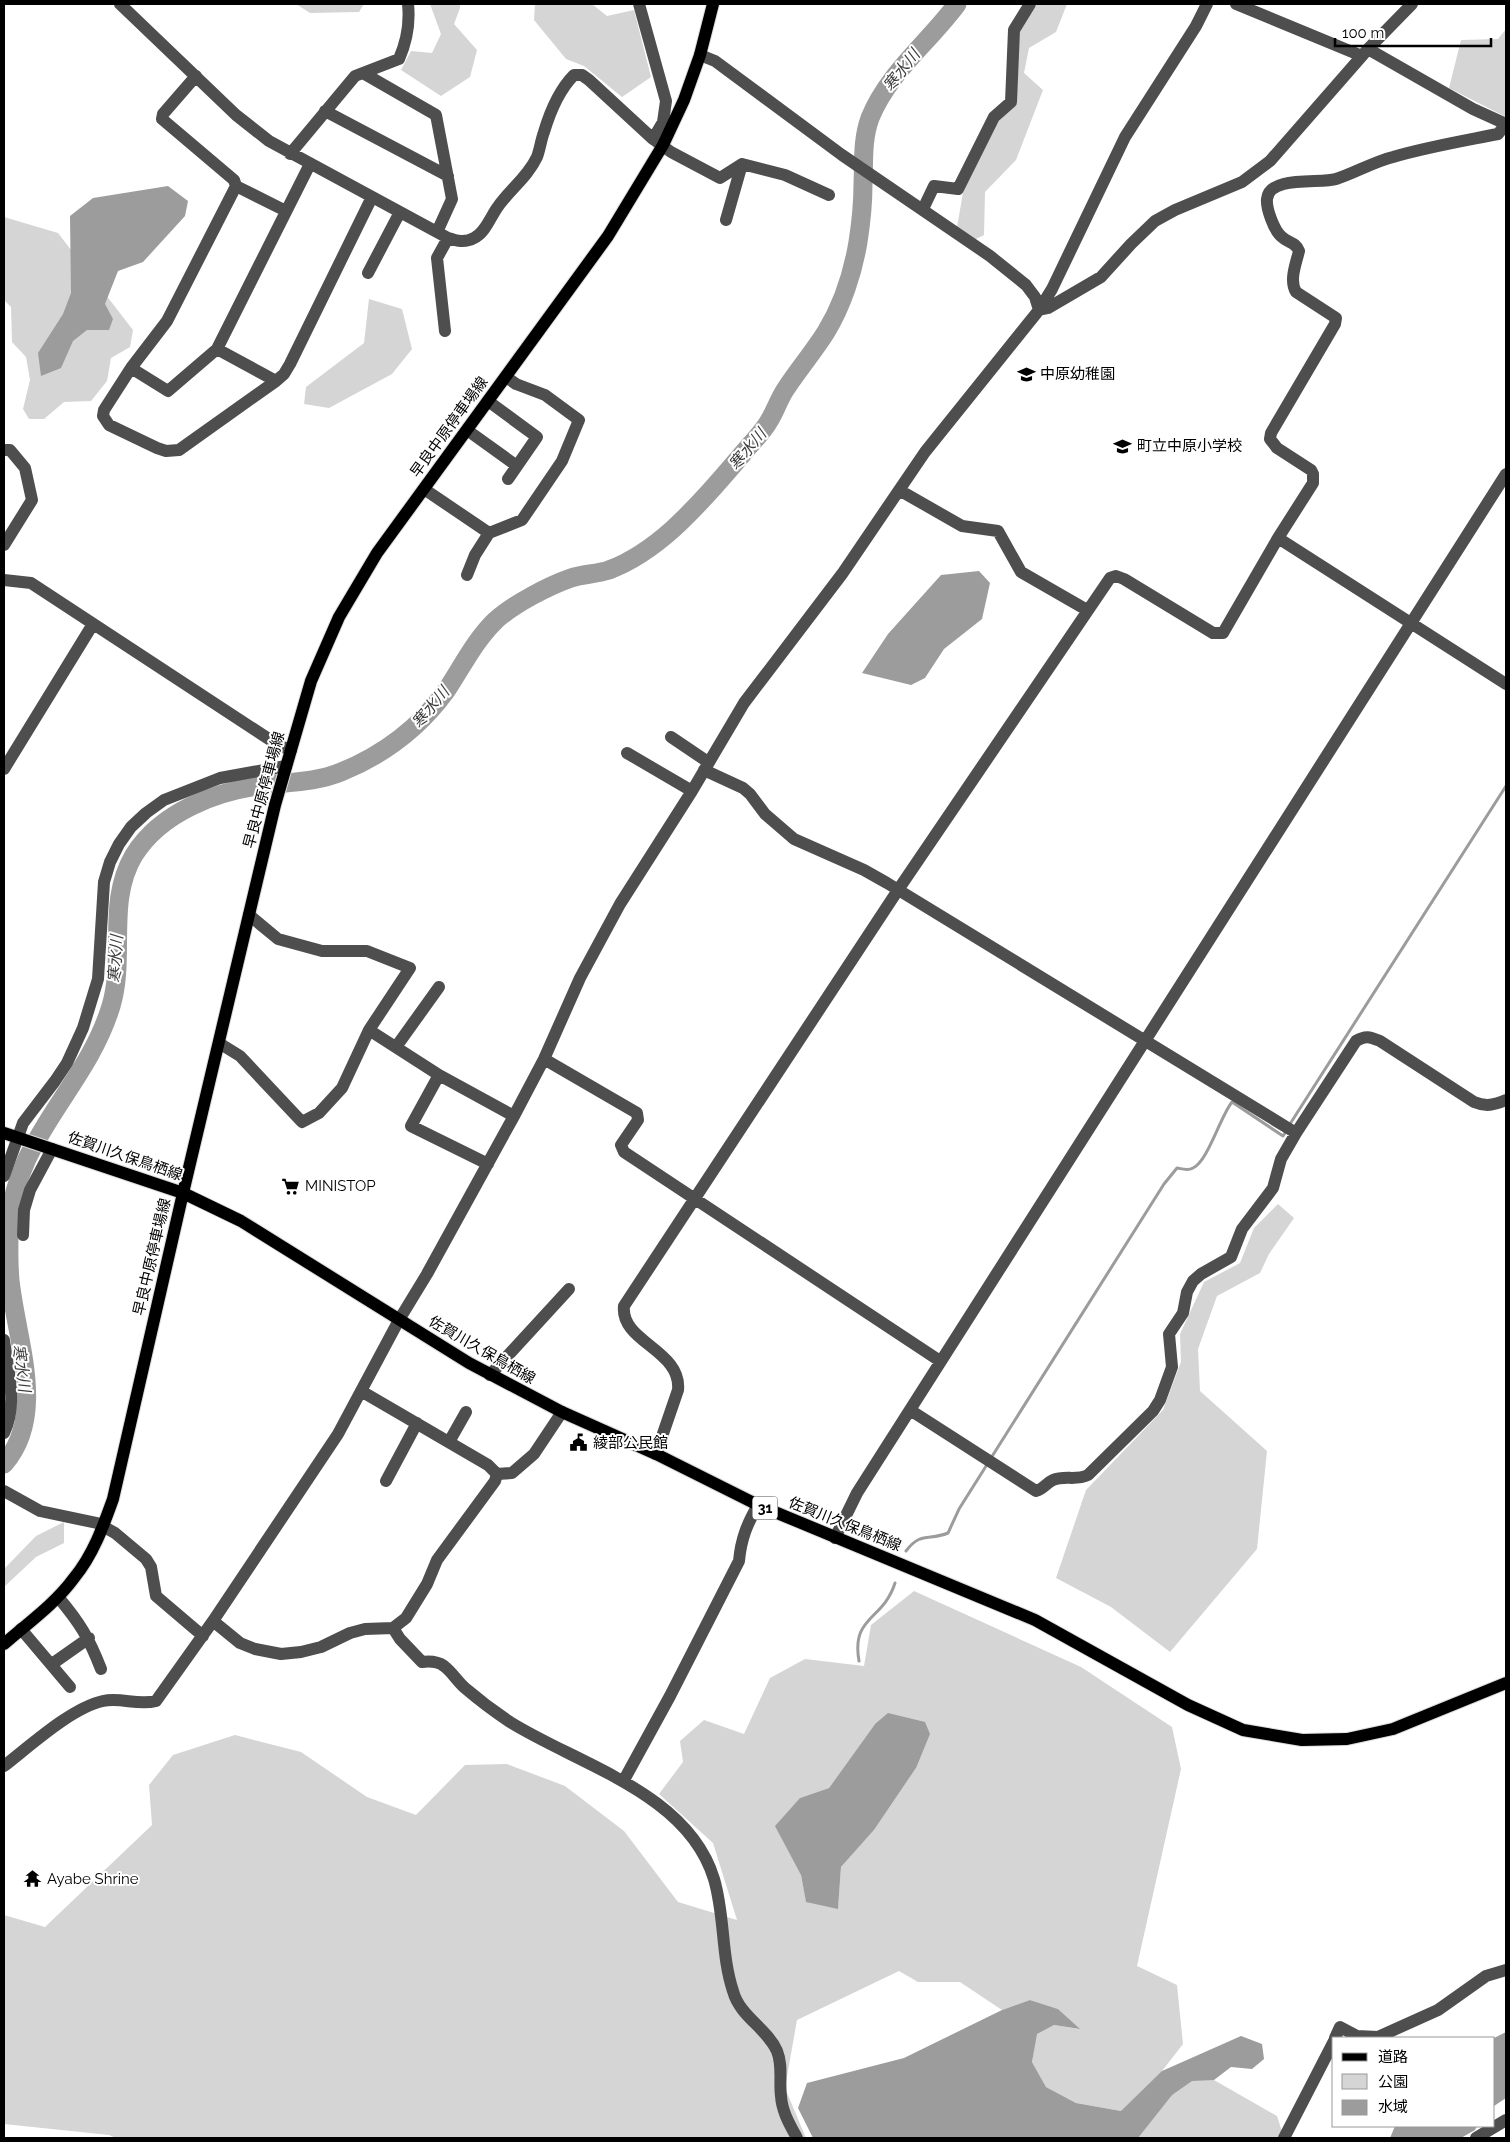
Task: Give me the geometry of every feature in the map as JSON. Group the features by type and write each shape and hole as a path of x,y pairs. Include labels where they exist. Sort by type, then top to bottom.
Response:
{"main road":[{"name":"早良中原停車場線","path":"4,1644 58,1597 86,1562 104,1526 113,1499 249,915 290,750 311,681 339,617 377,553 608,236 658,142 684,100 700,55 713,4"},
{"name":"佐賀川久保鳥栖線","path":"4,1133 183,1193 264,1234 399,1320 490,1374 562,1412 656,1454 758,1505 1035,1620 1188,1705 1243,1730 1302,1740 1347,1739 1393,1729 1506,1683"}],"street":[{"path":"120,4 253,129 290,154 442,235 458,241 476,238 487,226 505,197 527,174 537,157 550,115 567,82 574,75 582,74 671,152 720,178 742,164 785,174 829,195"},
{"path":"290,154 355,76 399,59 406,45 409,17 408,4"},
{"path":"639,4 666,101 658,142"},
{"path":"922,209 934,186 958,189 994,117 1011,102 1014,30 1030,4"},
{"path":"4,1766 51,1730 85,1708 103,1701 115,1700 145,1704 156,1701 203,1636 338,1434 399,1320 427,1274 514,1116 544,1059 580,978 620,904 692,791 744,703 842,574 899,490 952,417 1039,310 1052,288 1126,137 1196,26 1207,4"},
{"path":"656,1454 678,1390 679,1380 666,1358 632,1330 624,1312 624,1306 898,890 1087,610 1110,578 1116,576 1213,633 1224,633 1278,538 1308,493 1314,478 1310,470 1272,444 1270,439 1271,433 1335,324 1336,318 1296,292 1293,286 1293,277 1299,251 1294,244 1283,238 1275,230 1266,201 1268,195 1277,187 1289,182 1334,180 1392,157 1498,134 1506,124 1365,53 1236,4"},
{"path":"1039,310 1048,308 1100,277 1156,221 1175,210 1242,182 1270,161 1365,53 1412,4"},
{"path":"700,55 715,61 842,155 990,256 1026,285 1035,297 1039,310"},
{"path":"363,73 436,116 452,199 437,258 446,330"},
{"path":"196,76 163,114 162,119 234,180 236,186 286,211"},
{"path":"325,111 448,176"},
{"path":"131,368 168,391 217,349 310,164"},
{"path":"726,220 742,164"},
{"path":"236,186 167,321 131,368 104,410 103,416 110,425 166,451 179,450 187,446 284,374 372,197"},
{"path":"368,273 400,212"},
{"path":"217,349 276,381"},
{"path":"467,575 475,555 490,533 522,520 562,461 579,420 545,395 516,384 506,376"},
{"path":"488,401 537,437 508,479"},
{"path":"467,430 517,466"},
{"path":"4,450 10,450 25,468 32,500 4,545"},
{"path":"836,1538 857,1493 1506,474"},
{"path":"424,489 490,533"},
{"path":"899,490 962,526 998,531 1021,572 1087,610"},
{"path":"1278,538 1506,684"},
{"path":"4,580 31,583 278,745 290,750"},
{"path":"4,769 93,624"},
{"path":"671,737 706,766 743,788 765,814 794,839 864,870 1147,1040 1296,1133"},
{"path":"627,753 692,791"},
{"path":"4,1176 23,1123 67,1063 83,1028 98,979 104,882 110,862 119,844 146,813 164,800 220,778 286,766"},
{"path":"219,1042 240,1056 302,1122 319,1113 342,1088 368,1030 410,968 367,951 322,951 278,939 249,915"},
{"path":"396,1047 439,987"},
{"path":"368,1030 439,1075 514,1116"},
{"path":"910,1410 1036,1491 1042,1490 1051,1480 1061,1478 1080,1479 1088,1474 1153,1411 1160,1400 1172,1367 1169,1334 1183,1313 1193,1281 1201,1274 1231,1257 1242,1229 1267,1199 1273,1188 1282,1159 1296,1133 1356,1041 1363,1036 1369,1036 1380,1041 1483,1106 1492,1106 1506,1100"},
{"path":"544,1059 637,1113 638,1120 622,1145 624,1152 940,1362"},
{"path":"439,1075 411,1126 488,1164"},
{"path":"23,1235 24,1210 30,1190 52,1149"},
{"path":"490,1374 569,1289"},
{"path":"4,1340 10,1381 11,1406 4,1433"},
{"path":"361,1391 488,1465 497,1474 512,1473 534,1454 562,1412"},
{"path":"448,1442 466,1412"},
{"path":"386,1480 417,1423"},
{"path":"213,1621 240,1643 255,1649 281,1654 301,1652 320,1647 357,1631 393,1628 406,1618 427,1584 437,1560 495,1481 497,1474"},
{"path":"7,1492 40,1511 104,1526 146,1559 150,1567 156,1596 203,1636"},
{"path":"624,1780 670,1696 739,1561 741,1541 746,1525 758,1505"},
{"path":"58,1597 78,1620 89,1638 100,1669"},
{"path":"393,1628 400,1639 422,1662 432,1660 444,1666 464,1687 508,1721 536,1738 624,1780 668,1812 701,1849 710,1865 719,1901 727,1968 733,1992 738,2004 769,2037 777,2050 781,2061 783,2111 797,2138"},
{"path":"21,1629 70,1687"},
{"path":"52,1664 89,1638"},
{"path":"1335,2037 1340,2027 1357,2036 1378,2037 1438,2010 1486,1976 1506,1970"},
{"path":"1284,2138 1332,2044"},
{"path":"1495,2127 1506,2120"},
{"path":"1476,2138 1494,2127"}],"green space":[{"path":"296,4 364,4 359,12 310,13"},
{"path":"430,4 460,4 454,24 477,50 470,77 441,96 401,70 411,51 432,53 441,34"},
{"path":"535,4 592,4 607,16 634,10 651,77 622,97 584,66 566,59 534,20"},
{"path":"1037,4 1067,4 1056,32 1029,48 1024,73 1043,90 1016,160 985,192 984,235 974,240 957,227 964,187 1000,119 1015,105 1019,33"},
{"path":"1506,29 1506,117 1449,88 1461,40 1498,39"},
{"path":"4,217 58,233 133,330 130,347 111,358 107,381 91,401 64,402 44,419 29,419 23,409 30,380 26,357 12,342 11,307 4,300"},
{"path":"369,299 402,309 412,349 392,374 329,408 304,404 306,387 364,343"},
{"path":"1278,1204 1294,1218 1269,1254 1260,1273 1217,1296 1198,1349 1200,1391 1267,1451 1257,1549 1170,1652 1111,1607 1056,1578 1086,1490 1163,1410 1181,1362 1180,1334 1204,1282 1240,1263 1254,1228"},
{"path":"64,1522 64,1543 36,1557 4,1587 4,1569 36,1536"},
{"path":"914,1591 1081,1667 1172,1727 1181,1769 1137,1966 1177,1985 1183,2044 1162,2071 1214,2080 1277,2116 1284,2138 1130,2138 1121,2111 1076,2103 1046,2087 1032,2062 1036,2034 1054,2025 1079,2029 1058,2009 1030,2000 1002,2010 960,1982 918,1982 899,1971 797,2020 785,2088 806,2138 116,2138 109,2135 4,2124 4,1915 45,1927 152,1825 149,1785 173,1755 235,1735 301,1752 367,1797 416,1815 465,1765 507,1764 565,1786 624,1831 678,1902 737,1920 713,1843 659,1794 683,1762 680,1741 704,1720 744,1734 770,1678 805,1659 864,1666 871,1625","holes":["875,1724 916,1768 874,1830 841,1867 838,1908 806,1901 801,1875 800,1798 829,1788"]}],"water":[{"path":"168,186 188,201 185,216 143,262 118,271 105,304 113,319 109,330 87,330 73,341 61,368 41,376 38,353 63,314 71,293 70,216 93,198"},
{"path":"979,571 990,583 982,619 944,649 925,678 911,685 862,673 888,634 941,575"},
{"path":"888,1713 925,1722 930,1734 916,1768 874,1830 841,1867 838,1909 806,1902 801,1875 775,1826 800,1798 829,1788 875,1724"},
{"path":"1030,2000 1058,2009 1080,2029 1054,2025 1037,2034 1032,2062 1046,2087 1076,2103 1121,2111 1162,2071 1241,2036 1262,2044 1264,2059 1252,2069 1231,2067 1214,2080 1192,2081 1172,2095 1138,2138 813,2138 798,2108 807,2083 904,2058 1002,2010"},
{"path":"1506,2032 1506,2098 1495,2105 1495,2038"},
{"path":"1395,2127 1476,2127 1475,2130 1461,2138 1390,2138"}],"waterway":[{"name":"寒水川","path":"4,1464 17,1445 24,1424 27,1402 23,1356 9,1274 9,1231 13,1198 23,1169 36,1141 85,1063 100,1036 111,1006 117,968 118,910 126,873 134,855 145,840 159,827 191,806 209,798 246,788 313,780 332,775 386,749 424,717 446,691 488,628 503,614 532,596 562,581 609,570 626,562 658,541 692,510 764,429 784,391 832,322 846,288 858,242 865,143 870,118 887,87 898,72 957,4"},
{"path":"1290,1124 1506,786"},
{"path":"991,1458 1164,1184 1177,1168 1185,1170 1193,1168 1204,1157 1232,1102 1283,1136 1287,1130"},
{"path":"906,1551 916,1541 948,1533 959,1509 988,1463"},
{"path":"859,1661 858,1646 860,1635 869,1619 890,1595 895,1583"}],"place":[{"name":"中原幼稚園","path":"1026,374"},
{"name":"町立中原小学校","path":"1123,446"},
{"name":"MINISTOP","path":"291,1186"},
{"name":"綾部公民館","path":"579,1443"},
{"name":"Ayabe Shrine","path":"33,1879"}]}
